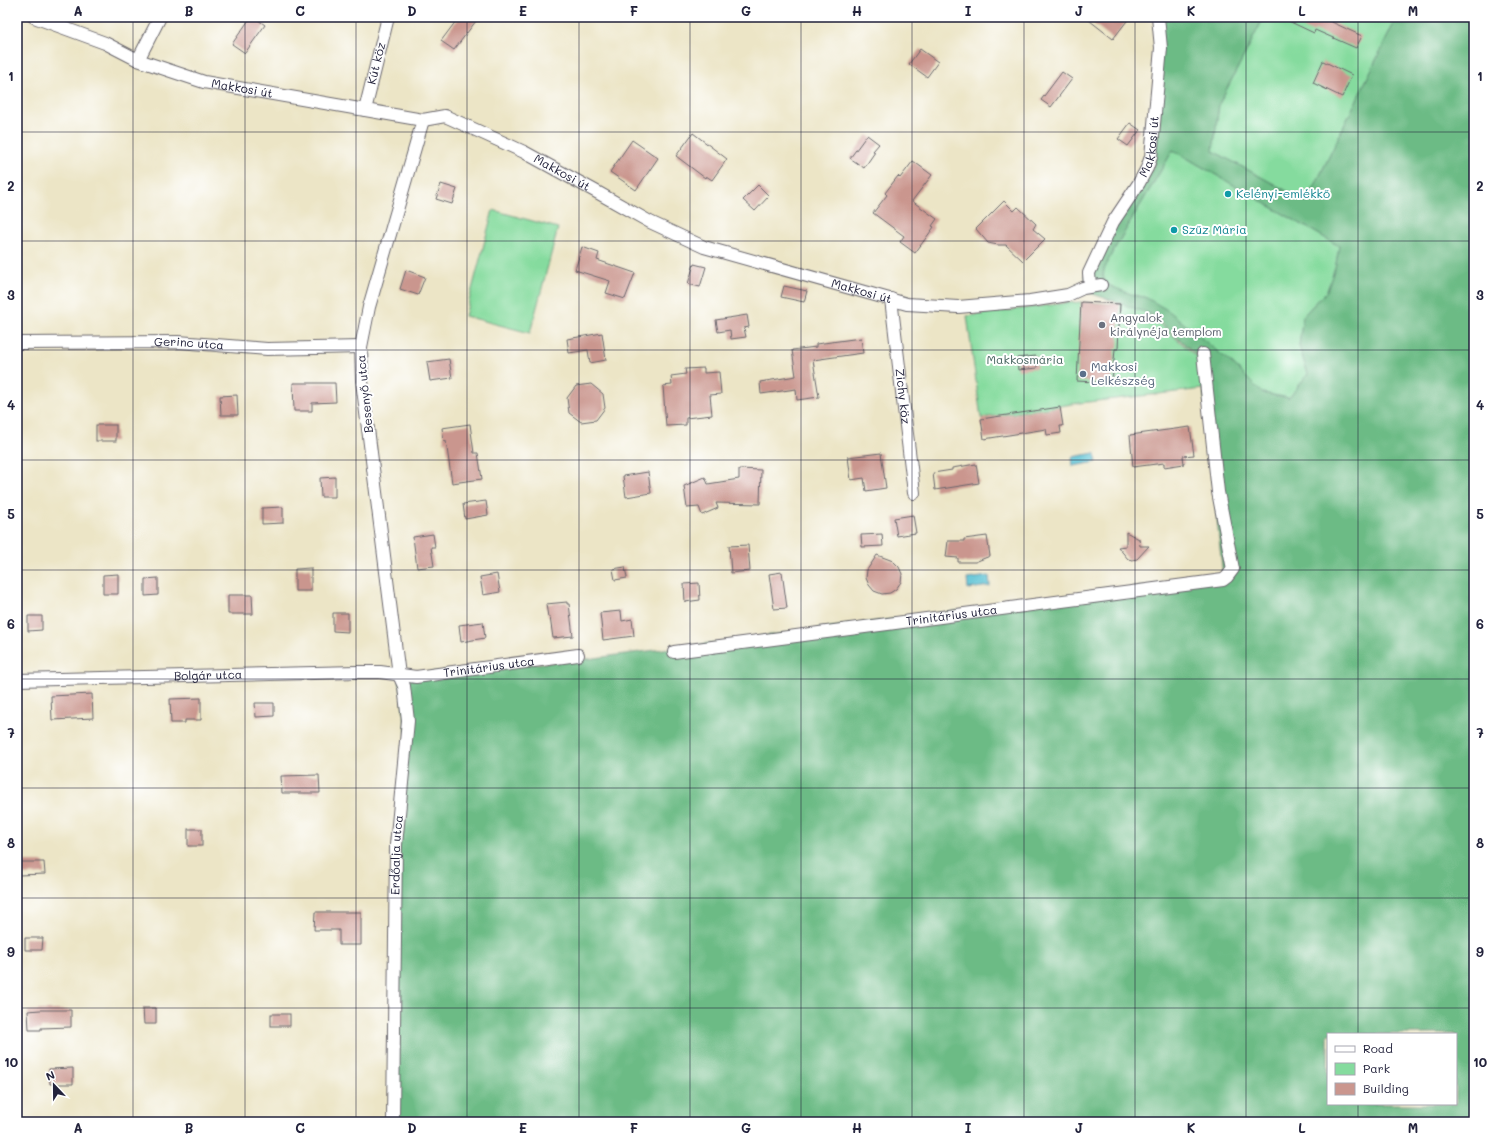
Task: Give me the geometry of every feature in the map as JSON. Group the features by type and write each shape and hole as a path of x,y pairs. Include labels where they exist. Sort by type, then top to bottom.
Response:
{"street":[{"name":"Makkosi út","path":"34,17 105,43 138,60 204,82 423,120 445,116 517,149 650,222 704,247 908,304 947,307 1030,301 1068,295 1083,288 1096,286 1089,273 1113,222 1139,183 1151,157 1161,48 1158,17"},
{"path":"138,60 160,17"},
{"name":"Kút köz","path":"365,110 388,17"},
{"name":"Besenyő utca","path":"399,675 362,381 360,347 369,307 423,120"},
{"name":"Zichy köz","path":"891,299 914,493"},
{"name":"Gerinc utca","path":"17,343 178,342 267,349 360,347"},
{"name":"Trinitárius utca","path":"674,652 1223,580 1233,569 1218,492 1203,354"},
{"name":"Trinitárius utca","path":"399,675 416,677 426,676 578,655"},
{"name":"Bolgár utca","path":"17,680 357,672 390,673 399,675"},
{"name":"Erdőalja utca","path":"393,1122 396,845 408,721 404,686 399,675"}],"green space":[{"path":"1162,17 1264,17 1219,104 1213,151 1307,202 1397,17 1474,17 1474,1122 393,1122 396,845 407,739 399,675 579,660 1223,576 1200,358 1151,314 1087,292 1085,274 1154,165","holes":["1173,150 1339,246 1336,264 1327,291 1303,316 1299,346 1308,374 1289,398 1262,393 1235,366 1169,311 1145,297 1136,296 1110,286 1105,282 1103,276 1104,270 1112,253"]},
{"path":"1264,17 1397,17 1307,202 1213,151 1219,104"},
{"path":"1173,150 1339,246 1336,264 1327,291 1303,316 1299,346 1308,374 1289,398 1262,393 1235,366 1145,297 1121,291 1109,285 1105,281 1103,273 1106,264"},
{"path":"493,210 558,228 530,333 465,316"},
{"name":"Makkosmária","path":"1081,302 1137,305 1148,313 1200,360 1203,389 1079,403 981,418 967,316"}],"water":[{"path":"1095,453 1097,462 1073,466 1072,457"},
{"path":"989,576 990,586 968,589 967,579"}],"building":[{"path":"251,17 254,17 265,25 245,53 232,44"},
{"path":"459,17 479,17 454,50 441,41"},
{"path":"1085,17 1130,17 1113,39"},
{"path":"1280,17 1321,17 1362,36 1356,48 1315,30 1314,33"},
{"path":"920,49 938,62 927,77 909,64"},
{"path":"1323,61 1352,75 1342,97 1313,83"},
{"path":"1062,72 1072,79 1051,107 1041,100"},
{"path":"1130,123 1140,130 1128,146 1118,139"},
{"path":"693,133 727,159 712,180 706,176 705,178 676,156"},
{"path":"867,135 879,144 873,151 875,152 864,168 850,158"},
{"path":"632,140 658,158 636,190 610,172"},
{"path":"913,161 932,175 912,201 937,219 932,226 934,227 915,253 900,242 904,236 873,213 887,195 885,193 898,176 900,178"},
{"path":"441,184 457,189 452,204 436,199"},
{"path":"758,185 769,196 755,211 743,200"},
{"path":"1004,201 1014,211 1018,207 1036,224 1033,229 1045,239 1023,261 1006,245 988,243 976,229"},
{"path":"582,247 599,253 597,260 635,273 625,299 606,293 610,281 575,270"},
{"path":"694,264 706,267 700,287 688,284"},
{"path":"406,270 425,277 418,295 400,289"},
{"path":"784,286 807,291 804,302 781,297"},
{"name":"Angyalok királynéja templom","path":"1081,302 1120,304 1118,349 1115,349 1112,383 1077,381"},
{"path":"747,315 749,327 744,328 746,337 731,339 730,330 718,332 716,320"},
{"path":"602,333 606,360 590,363 588,350 569,353 567,339"},
{"path":"861,338 863,353 813,360 819,397 797,400 796,389 761,394 760,382 796,376 792,350 816,347 816,344"},
{"path":"1036,356 1037,368 1018,370 1017,358"},
{"path":"449,359 452,378 430,381 427,362"},
{"path":"704,368 704,373 719,372 721,394 710,395 712,415 686,418 686,425 666,426 663,386 672,385 671,376 686,374 685,369"},
{"path":"293,383 335,383 336,402 312,403 312,411 294,411"},
{"path":"591,384 603,394 605,408 596,420 581,422 569,413 567,398 576,386"},
{"path":"237,395 238,415 221,415 220,396"},
{"path":"1060,407 1063,426 1060,426 1061,433 1047,435 1046,429 984,439 981,419"},
{"path":"470,424 474,453 478,453 482,479 452,483 446,441 444,442 442,428"},
{"path":"96,425 116,425 116,441 96,441"},
{"path":"1190,427 1194,455 1183,456 1184,464 1164,467 1164,463 1133,467 1130,435"},
{"path":"881,453 886,488 866,491 864,478 851,480 848,457"},
{"path":"976,464 979,483 935,490 933,473"},
{"path":"739,469 761,470 760,504 716,503 718,508 702,515 699,507 687,508 684,486 705,477 708,484 739,479"},
{"path":"648,472 651,493 626,497 623,476"},
{"path":"335,477 335,497 321,497 320,478"},
{"path":"486,501 488,515 465,519 463,504"},
{"path":"283,507 283,523 262,524 262,508"},
{"path":"913,515 916,533 897,536 894,518"},
{"path":"1126,532 1139,539 1140,546 1149,546 1137,559 1128,559 1118,547 1126,546"},
{"path":"433,534 435,547 431,547 434,566 417,568 413,537"},
{"path":"882,534 883,546 862,547 861,535"},
{"path":"987,536 990,556 975,562 958,562 958,558 946,557 948,541 964,541 964,539"},
{"path":"748,545 750,571 731,573 729,546"},
{"path":"877,555 893,561 899,567 902,574 901,582 896,589 890,593 882,594 874,591 866,578 867,570"},
{"path":"625,567 627,578 615,580 613,569"},
{"path":"311,568 311,591 295,591 295,569"},
{"path":"782,572 787,608 774,609 769,574"},
{"path":"118,574 118,594 103,594 103,575"},
{"path":"497,574 500,592 483,595 480,577"},
{"path":"158,578 158,595 145,596 145,579"},
{"path":"699,583 700,600 685,602 684,584"},
{"path":"228,595 252,595 253,614 228,614"},
{"path":"567,602 567,604 569,604 573,636 553,638 550,617 548,617 546,604"},
{"path":"621,611 622,621 632,619 634,636 603,640 600,613"},
{"path":"333,613 348,613 348,632 333,631"},
{"path":"28,616 42,616 42,630 28,631"},
{"path":"483,622 485,638 461,642 459,625"},
{"path":"92,694 93,718 52,720 51,696"},
{"path":"201,698 201,720 185,720 185,723 171,723 170,699"},
{"path":"255,703 274,703 274,716 256,717"},
{"path":"319,775 320,793 282,793 281,776"},
{"path":"188,829 202,829 202,846 188,846"},
{"path":"18,862 44,862 45,874 19,875"},
{"path":"315,912 361,912 361,945 339,945 339,930 314,930"},
{"path":"25,938 43,938 42,950 25,950"},
{"path":"143,1008 156,1008 156,1024 144,1024"},
{"path":"71,1010 71,1027 29,1030 28,1011"},
{"path":"271,1014 290,1014 290,1026 271,1026"},
{"path":"73,1068 73,1084 50,1084 49,1069"}],"place":[{"name":"Kelényi-emlékkő","path":"1228,194"},
{"name":"Szűz Mária","path":"1174,230"},
{"name":"Angyalok királynéja templom","path":"1102,325"},
{"name":"Makkosi Lelkészség","path":"1083,374"}]}
